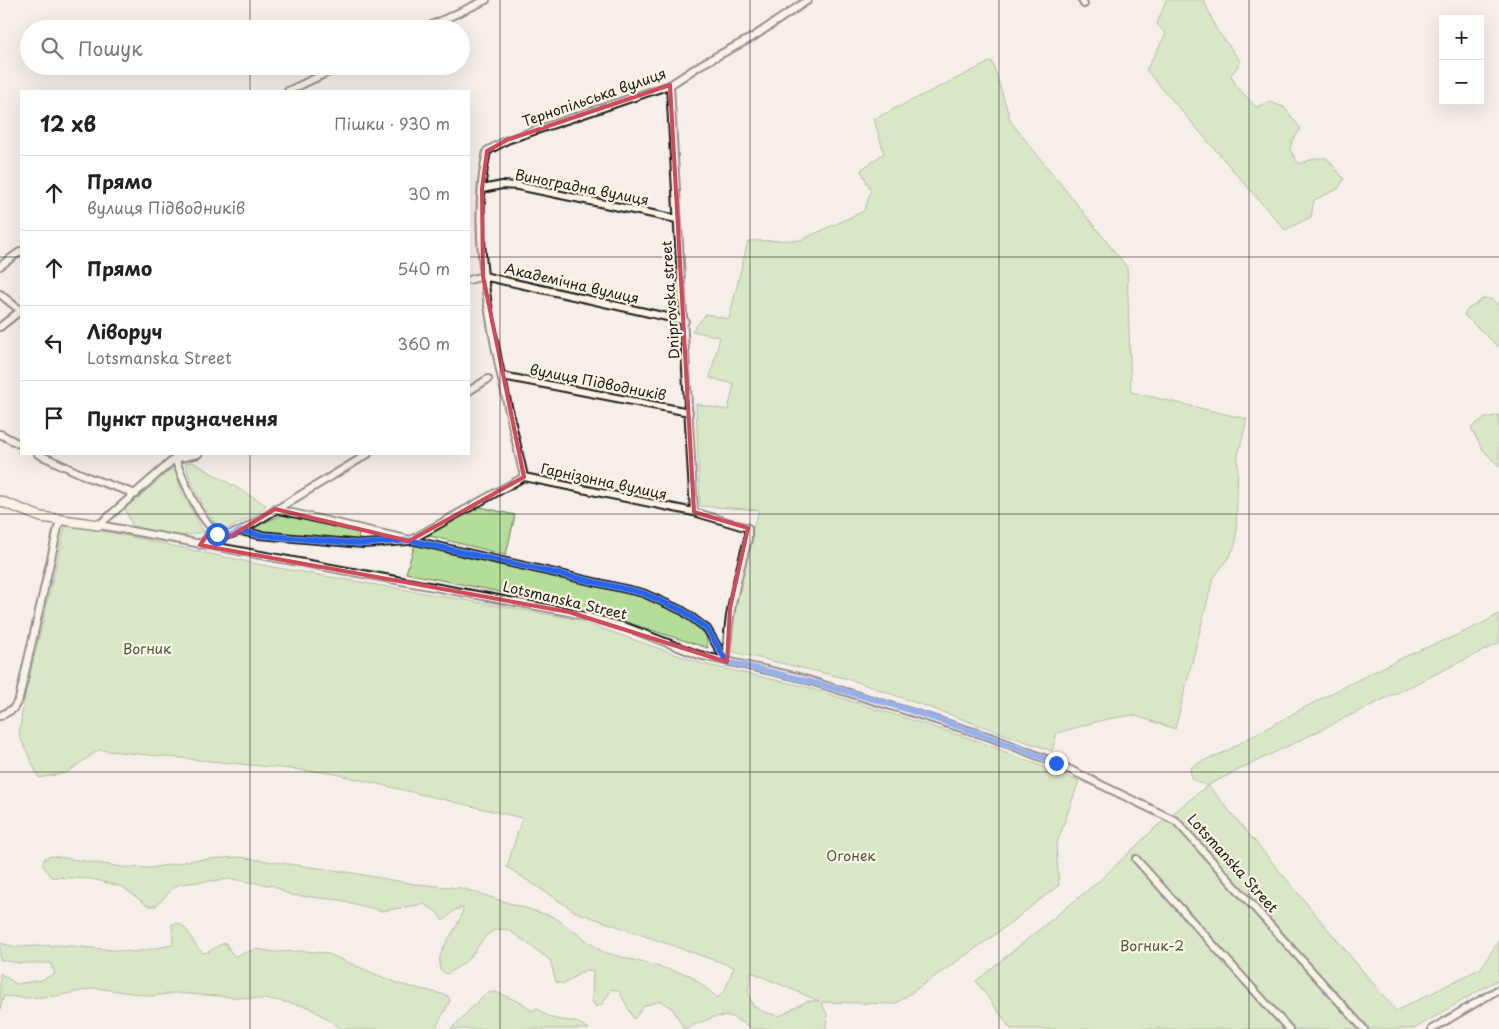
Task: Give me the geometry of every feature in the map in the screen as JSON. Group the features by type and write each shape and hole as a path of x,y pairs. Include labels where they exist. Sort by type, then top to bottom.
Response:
{"street":[{"path":"443,20 486,0"},
{"name":"Тернопільська вулиця","path":"482,189 487,151 507,140 670,85 702,64 753,37 808,0"},
{"path":"290,90 322,75"},
{"name":"Dniprovska street","path":"670,85 685,322 694,512"},
{"name":"Виноградна вулиця","path":"482,189 502,185 518,186 677,219"},
{"path":"482,189 484,276 502,376 524,477"},
{"path":"0,266 20,252"},
{"path":"470,280 484,276"},
{"name":"Академічна вулиця","path":"484,276 685,322"},
{"path":"0,294 20,310"},
{"path":"0,327 20,312"},
{"name":"вулиця Підводників","path":"502,376 690,412"},
{"path":"470,390 488,379"},
{"path":"0,434 20,444"},
{"path":"40,455 90,478 136,494"},
{"path":"99,525 179,455"},
{"path":"175,459 197,455"},
{"path":"175,459 194,501 212,529 224,536 231,536 366,455"},
{"name":"Гарнізонна вулиця","path":"409,540 524,477 694,512 748,528 748,539 730,608 726,634 727,662"},
{"name":"Lotsmanska Street","path":"0,501 41,517 99,525 569,612 629,628 699,656 798,677 990,737 1056,763 1176,821 1364,1029"},
{"path":"275,509 643,593 683,611 707,629 727,662"},
{"path":"0,716 13,709 19,699 60,519"},
{"path":"200,545 212,529"},
{"path":"241,531 259,535 363,544 409,540"},
{"path":"1136,859 1289,1029"},
{"path":"1432,1029 1499,989"}],"highlighted area":[{"path":"670,85 694,512 748,528 730,608 727,662 569,612 200,545 212,529 231,536 275,509 409,541 524,477 483,276 482,189 487,151 507,140"}],"green space":[{"path":"1166,0 1204,0 1216,29 1241,62 1231,75 1236,86 1256,107 1269,102 1284,107 1301,129 1292,141 1290,150 1299,164 1316,158 1327,158 1344,179 1338,189 1314,200 1311,217 1285,230 1146,70 1166,34 1157,24"},
{"path":"992,61 1011,122 1127,267 1131,392 1247,419 1238,455 1236,542 1231,554 1213,579 1175,729 1133,715 1107,719 1057,733 1052,751 849,679 733,652 730,627 759,510 700,506 696,404 728,410 734,384 710,378 720,337 692,331 706,314 729,319 748,241 801,240 864,211 871,191 861,170 884,153 874,119"},
{"path":"1484,298 1493,300 1499,306 1499,347 1464,315 1468,309"},
{"path":"1499,415 1499,466 1483,450 1471,428 1482,419"},
{"path":"193,462 266,505 259,513 222,532 205,508 192,482 185,463"},
{"path":"174,466 182,493 204,532 176,537 134,529 125,509"},
{"path":"476,506 515,515 506,555 426,535"},
{"path":"282,515 355,530 359,534 358,541 247,530"},
{"path":"66,523 267,566 575,619 703,664 803,686 978,741 1079,781 1056,846 1059,885 992,937 895,1004 821,1002 827,1014 826,1029 754,1029 730,1016 714,1017 684,1029 673,1009 660,1001 644,1006 634,1019 619,991 612,989 603,1003 596,1007 592,1001 593,971 585,970 564,984 556,982 550,960 509,930 501,929 489,934 467,960 447,974 440,970 439,962 444,946 461,916 463,908 455,910 443,921 437,912 424,904 382,911 340,900 290,895 274,886 231,879 180,884 173,888 156,906 148,906 123,887 92,879 51,877 42,864 45,858 52,856 122,867 151,868 194,860 238,857 347,872 414,884 461,888 554,917 603,952 690,975 718,998 725,990 734,967 576,912 507,867 522,818 331,773 99,750 66,773 39,778 19,735 23,705","holes":["751,972 819,1001 807,1001 780,1016 764,1012 753,1006 748,991"]},
{"path":"415,544 512,564 640,596 681,613 705,631 708,648 585,609 406,573"},
{"name":"Вогник-2","path":"1499,614 1499,643 1208,785 1396,1011 1481,968 1499,940 1499,979 1414,1029 1011,1029 976,981 1099,881 1156,827 1207,786 1192,779 1190,768 1225,752 1337,690 1414,653 1475,627"},
{"path":"177,923 185,928 196,946 204,953 226,943 231,953 235,956 257,949 274,952 305,951 326,953 399,984 448,996 450,1001 435,1029 342,1029 309,1007 275,1000 175,993 152,996 96,988 55,996 27,998 4,996 0,1009 0,973 16,984 41,980 55,974 50,963 20,963 0,960 0,943 16,947 60,945 134,952 173,945 172,924"},
{"path":"496,992 524,1004 532,1011 537,1008 552,1018 581,1024 589,1029 451,1029 486,993"}],"route":[{"path":"217,534 231,536 241,531 259,535 363,544 409,540 643,593 683,611 707,629 727,662 798,677 990,737 1056,763"}],"park label":[{"name":"Вогник","path":"147,648"},
{"name":"Огонек","path":"851,855"}]}
